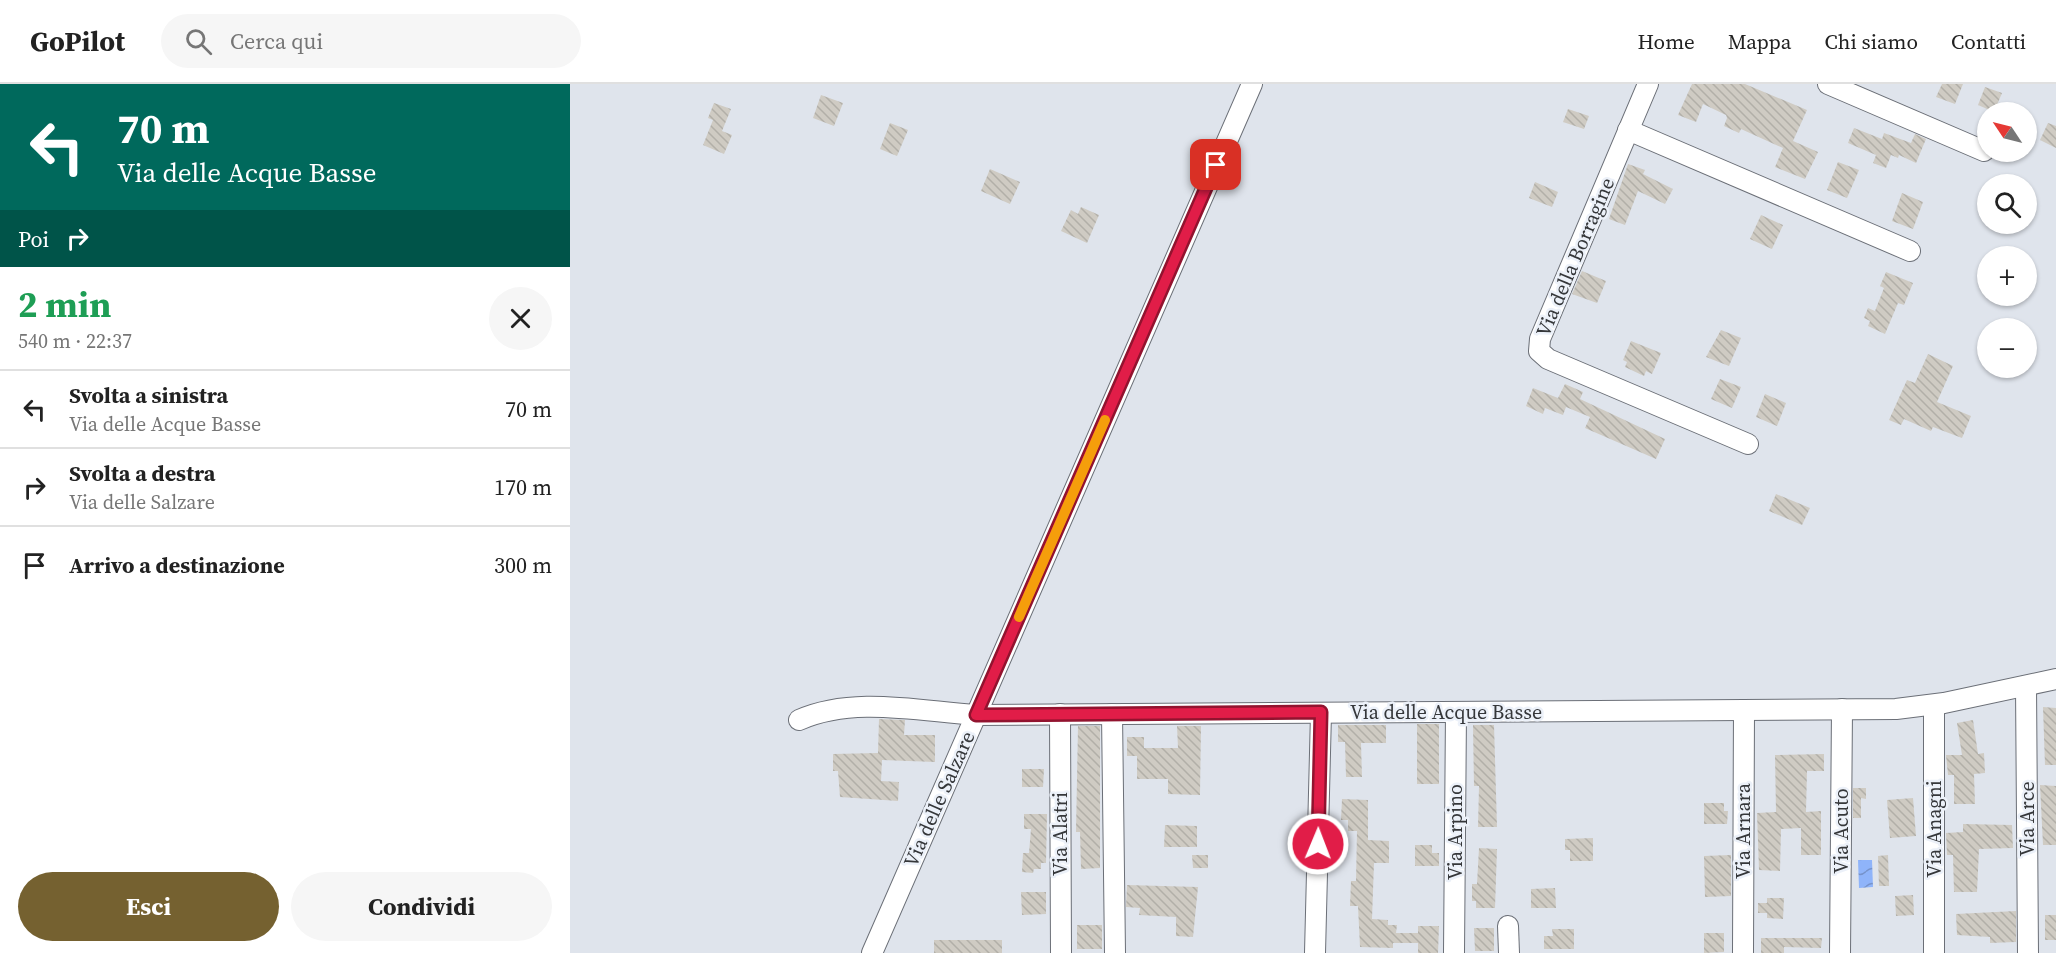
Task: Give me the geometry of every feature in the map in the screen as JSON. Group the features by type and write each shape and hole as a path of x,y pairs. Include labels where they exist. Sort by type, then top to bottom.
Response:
{"street":[{"name":"Via delle Salzare","path":"872,953 1252,84"},
{"name":"Via della Borragine","path":"1648,84 1540,339 1539,351 1548,359 1748,444"},
{"path":"1828,84 1977,148"},
{"path":"1628,130 1910,251"},
{"name":"Via delle Acque Basse","path":"799,720 824,710 849,706 976,715 1842,709 1934,705 2056,679"},
{"name":"Via Arce","path":"2026,686 2028,953"},
{"name":"Via Anagni","path":"1934,705 1934,953"},
{"name":"Via Acuto","path":"1840,953 1842,709"},
{"name":"Via Arnara","path":"1743,953 1744,710"},
{"path":"1315,953 1321,712"},
{"name":"Via Arpino","path":"1454,953 1456,712"},
{"name":"Via Alatri","path":"1060,714 1061,953"},
{"path":"1112,714 1115,953"},
{"path":"1508,926 1509,953"}],"water":[{"path":"1858,860 1872,860 1873,887 1859,888"}],"building":[{"path":"1692,84 1745,84 1807,110 1793,141 1818,152 1805,179 1775,167 1783,148 1741,129 1739,133 1724,126 1726,115 1703,104 1696,122 1678,115"},
{"path":"1942,84 1963,84 1955,104 1936,97"},
{"path":"1985,87 2002,93 1998,102 1979,102"},
{"path":"821,95 843,103 834,126 813,118"},
{"path":"714,103 731,109 722,131 732,135 724,154 703,145 713,120 708,118"},
{"path":"1568,109 1589,116 1584,129 1563,122"},
{"path":"890,123 908,130 897,156 880,149"},
{"path":"2048,123 2056,126 2056,148 2040,140"},
{"path":"1854,128 1882,139 1884,133 1911,143 1915,134 1926,139 1916,163 1899,155 1898,158 1891,155 1886,168 1873,163 1876,155 1848,143"},
{"path":"1838,162 1859,170 1847,198 1827,190"},
{"path":"1628,164 1645,170 1643,174 1673,189 1665,204 1638,191 1625,225 1609,219"},
{"path":"990,169 1020,182 1010,204 981,191"},
{"path":"1535,182 1558,192 1552,207 1529,198"},
{"path":"1902,193 1923,202 1913,229 1892,221"},
{"path":"1081,207 1099,215 1087,243 1061,231 1071,210 1078,214"},
{"path":"1761,215 1783,225 1772,249 1750,239"},
{"path":"1582,271 1606,281 1597,303 1572,294"},
{"path":"1886,272 1913,283 1904,305 1898,303 1885,334 1868,326 1870,321 1864,318 1868,308 1875,311 1884,288 1880,286"},
{"path":"1721,330 1741,338 1729,366 1706,357"},
{"path":"1631,341 1661,353 1652,374 1646,371 1644,376 1625,367 1627,362 1623,360"},
{"path":"1928,354 1953,366 1937,402 1971,416 1962,438 1933,427 1931,431 1904,419 1901,425 1889,420 1907,380 1915,383"},
{"path":"1720,379 1741,387 1732,408 1711,399"},
{"path":"1565,384 1583,392 1580,399 1665,439 1656,459 1585,428 1590,417 1566,407 1563,415 1545,408 1543,414 1526,406 1533,388 1558,398"},
{"path":"1765,394 1786,403 1777,426 1756,417"},
{"path":"1776,494 1810,508 1802,525 1769,511"},
{"path":"2043,707 2056,708 2056,765 2045,765"},
{"path":"879,719 905,720 904,735 935,735 935,762 882,760 881,781 899,782 898,801 840,797 838,771 833,771 833,754 878,753"},
{"path":"1973,720 1978,754 1984,753 1985,773 1974,774 1975,804 1954,804 1954,775 1948,775 1946,755 1962,755 1957,723"},
{"path":"1417,724 1439,724 1439,784 1417,784"},
{"path":"1338,725 1386,725 1386,743 1361,743 1362,777 1346,777 1345,742 1338,742"},
{"path":"1473,725 1494,725 1497,827 1478,827 1479,786 1474,786"},
{"path":"1078,726 1100,726 1100,868 1081,869 1080,832 1076,832"},
{"path":"1177,726 1201,726 1200,795 1168,794 1168,779 1137,779 1137,756 1127,756 1127,737 1144,737 1144,748 1178,748"},
{"path":"1824,754 1824,771 1807,771 1806,812 1821,811 1821,855 1801,855 1801,828 1781,829 1780,871 1759,870 1757,813 1776,812 1775,755"},
{"path":"1022,769 1044,769 1043,787 1022,787"},
{"path":"2040,785 2056,786 2056,845 2043,845"},
{"path":"1853,788 1866,788 1866,799 1861,798 1861,818 1853,818"},
{"path":"1913,798 1916,836 1890,838 1887,800"},
{"path":"1342,799 1368,800 1368,840 1389,841 1389,863 1374,863 1372,919 1388,920 1388,925 1397,925 1396,933 1418,933 1418,926 1439,926 1438,953 1418,953 1418,943 1393,943 1393,948 1360,947 1358,906 1350,906 1351,881 1356,881 1357,831 1348,831 1348,820 1341,820"},
{"path":"1704,803 1724,803 1724,811 1728,811 1727,824 1704,824"},
{"path":"1024,814 1047,814 1046,863 1041,863 1041,869 1034,869 1033,873 1022,872 1023,853 1029,853 1031,829 1024,829"},
{"path":"1963,824 2012,825 2013,848 1979,849 1977,892 1954,892 1953,855 1947,855 1946,833 1963,832"},
{"path":"1165,825 1197,826 1197,847 1164,847"},
{"path":"1593,838 1593,861 1570,861 1570,850 1565,850 1565,839"},
{"path":"1415,845 1432,845 1432,853 1439,853 1439,866 1415,866"},
{"path":"1479,848 1497,849 1495,908 1476,908 1476,901 1472,901 1472,884 1477,884"},
{"path":"1192,855 1208,855 1208,868 1193,868"},
{"path":"1731,855 1731,896 1705,897 1704,856"},
{"path":"1888,855 1889,886 1879,886 1878,856"},
{"path":"1127,885 1198,887 1193,937 1176,936 1176,917 1139,915 1140,908 1126,907"},
{"path":"1555,888 1556,908 1531,908 1531,889"},
{"path":"1021,892 1046,892 1046,914 1022,915"},
{"path":"1913,895 1914,915 1896,916 1895,896"},
{"path":"1767,898 1784,898 1783,919 1767,918 1767,913 1758,913 1758,903 1767,903"},
{"path":"2016,911 2016,942 1990,943 1990,937 1957,935 1956,914"},
{"path":"2045,915 2056,915 2056,940 2045,940"},
{"path":"1077,925 1102,925 1102,949 1077,949"},
{"path":"1474,928 1494,928 1494,951 1475,951"},
{"path":"1552,929 1574,929 1574,949 1544,949 1544,936 1553,936"},
{"path":"1704,933 1724,933 1724,952 1704,953"},
{"path":"1761,938 1822,938 1821,948 1784,947 1784,953 1761,953"},
{"path":"934,940 1002,940 1002,953 934,953"}],"slow traffic":[{"path":"1019,617 1105,420"}],"route":[{"path":"1216,165 976,715 1321,712 1318,844"}]}
